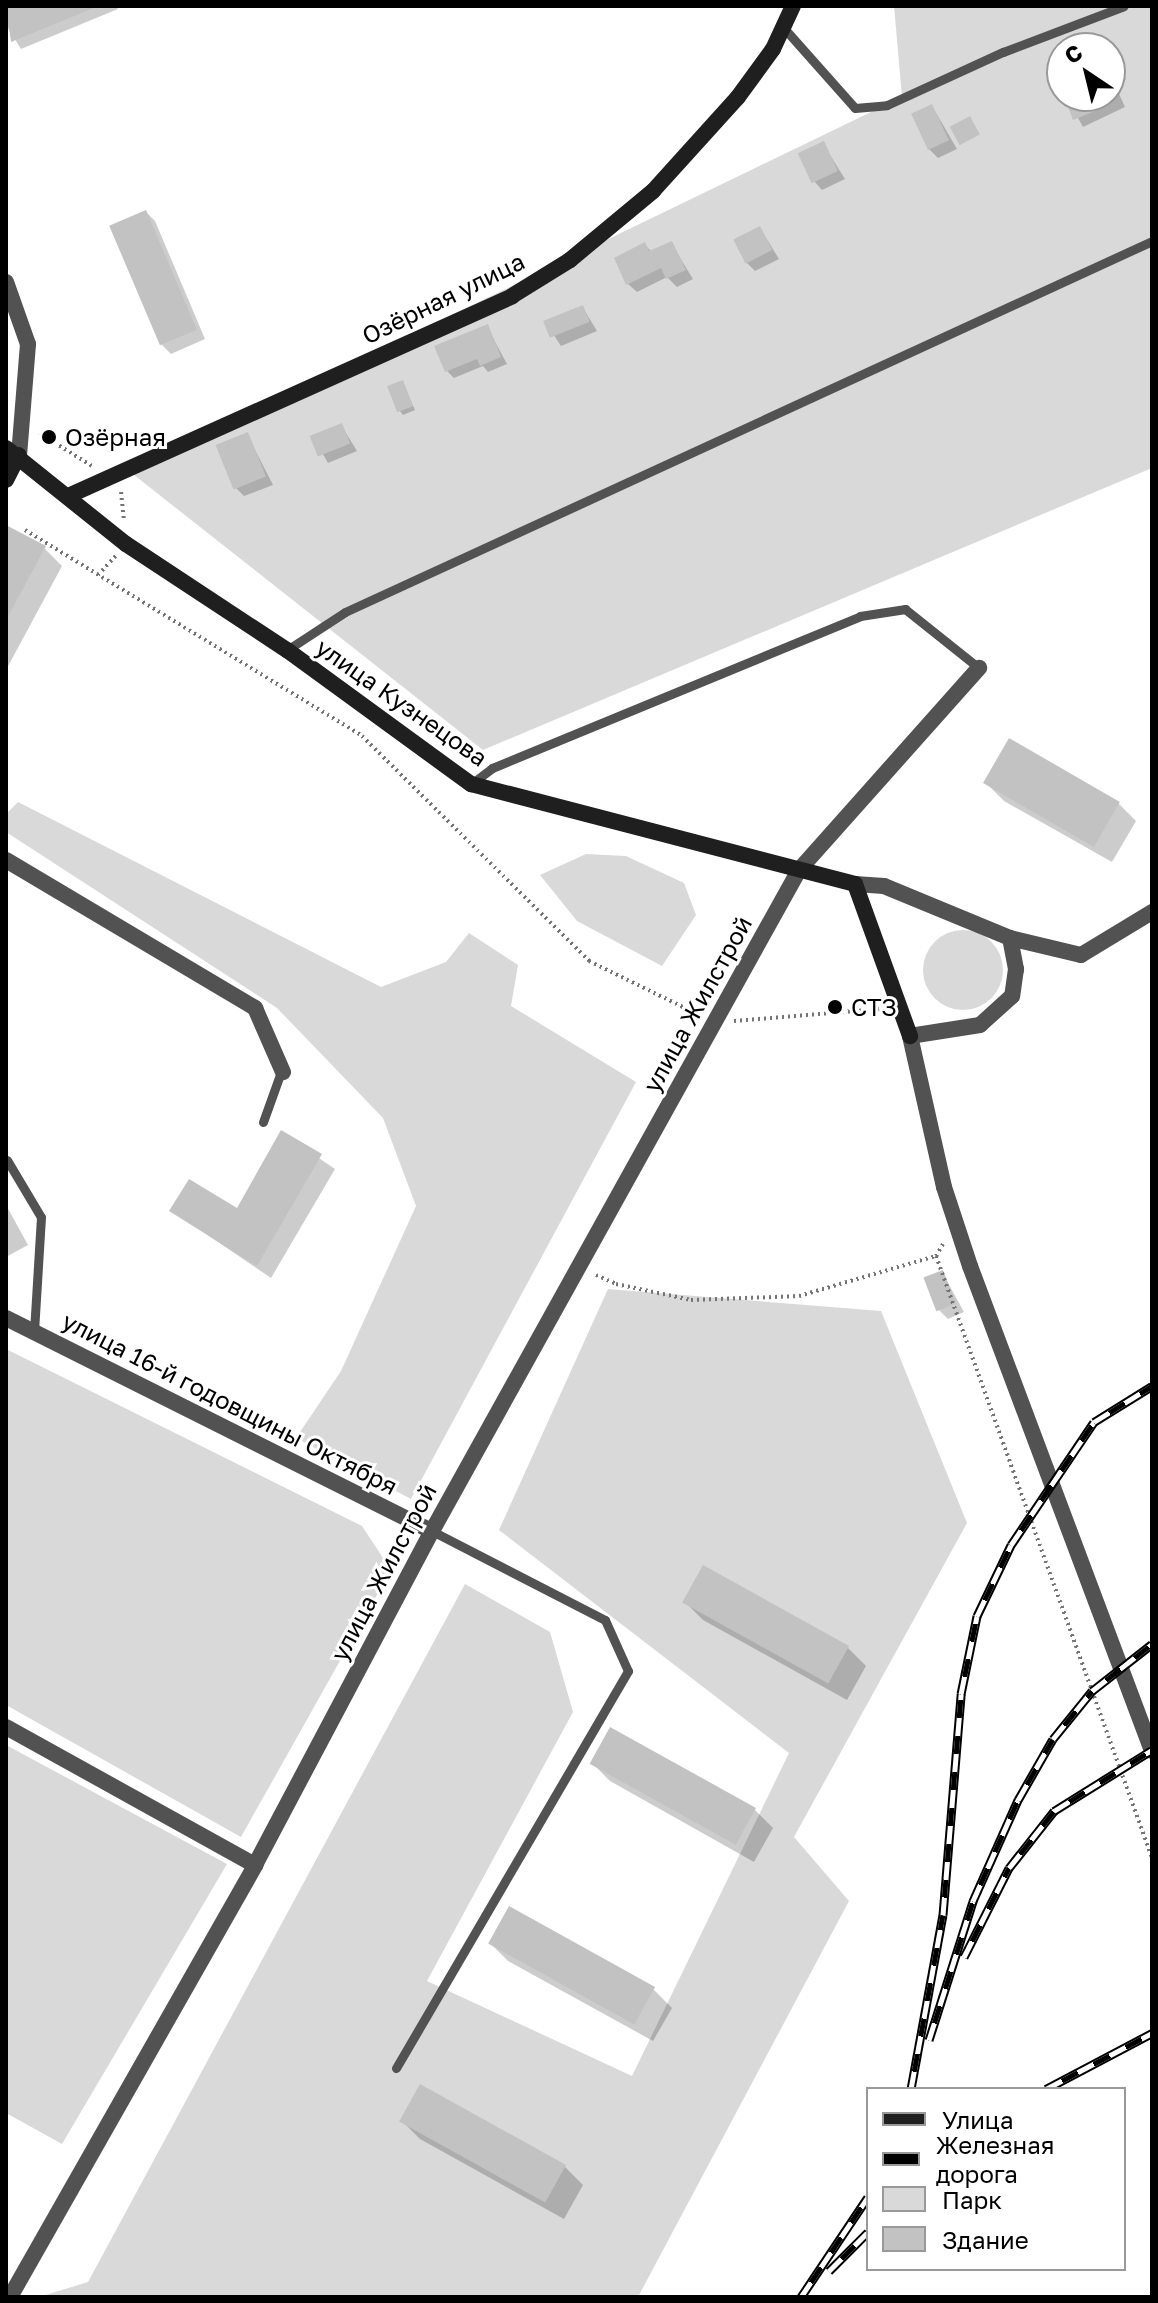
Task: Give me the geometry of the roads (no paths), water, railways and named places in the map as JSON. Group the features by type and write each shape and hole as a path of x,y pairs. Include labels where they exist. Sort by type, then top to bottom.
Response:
{"street":[{"name":"Озёрная улица","path":"68,496 512,296 570,260 653,191 738,97 793,6"},
{"path":"6,282 28,344 6,480"},
{"name":"улица Кузнецова","path":"12,452 126,544 287,650 471,784 855,884"},
{"name":"улица Жилстрой","path":"10,2297 255,1865 577,1265 799,870 979,668"},
{"path":"1152,912 1081,955 1010,938 884,886 855,884 910,1036 944,1187 970,1266 1152,1751"},
{"path":"910,1036 980,1025 1012,996 1016,969 1010,938"},
{"name":"улица 16-й годовщины Октября","path":"6,1318 432,1531"},
{"path":"6,1727 255,1865"}],"lane":[{"path":"783,27 855,108 887,105 1003,52 1124,6"},
{"path":"287,650 345,612 1152,241"},
{"path":"471,784 492,768 860,616 905,609 979,668"},
{"path":"6,860 255,1008 283,1072 263,1122"},
{"path":"7,1160 41,1217 34,1331"},
{"path":"396,2068 628,1671 605,1620 432,1531"}],"railway":[{"path":"911,2087 943,1915 961,1694 977,1616 1011,1545 1094,1422 1152,1386"},
{"path":"929,2040 973,1901 1018,1800 1053,1739 1092,1691 1152,1644"},
{"path":"964,1957 1009,1868 1054,1811 1152,1750"},
{"path":"1050,2087 1152,2033"},
{"path":"801,2297 866,2200"},
{"path":"829,2271 866,2234"}],"place":[{"name":"Озёрная","path":"49,437"},
{"name":"СТЗ","path":"835,1007"}]}
